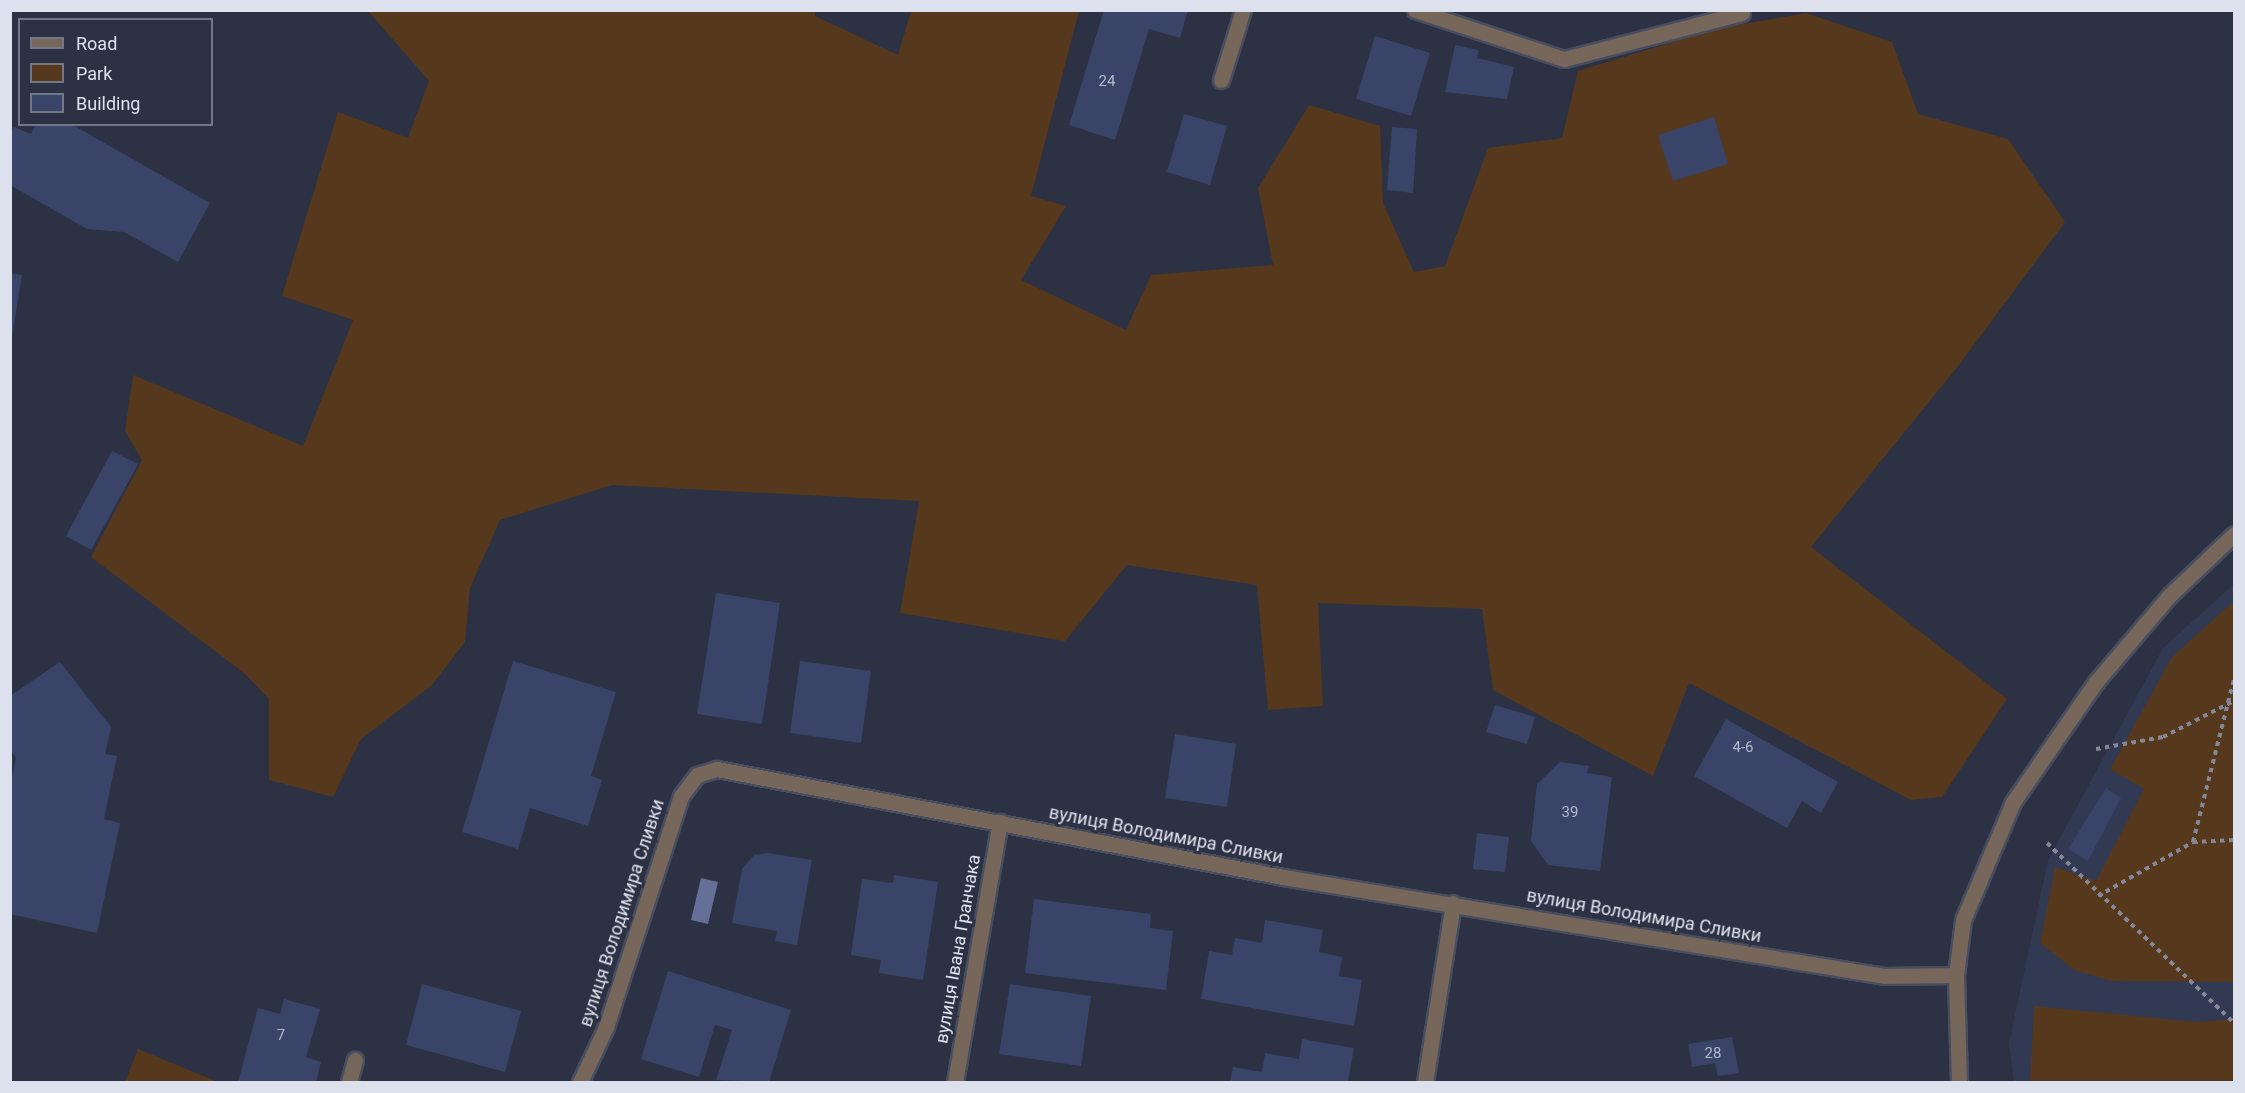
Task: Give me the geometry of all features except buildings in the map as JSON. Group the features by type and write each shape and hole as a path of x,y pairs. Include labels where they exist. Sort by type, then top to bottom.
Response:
{"street":[{"path":"1221,80 1243,10"},
{"path":"1415,10 1564,59 1742,13"},
{"path":"1959,1083 1956,975 1963,920 2013,802 2095,683 2170,595 2235,534"},
{"name":"вулиця Володимира Сливки","path":"580,1083 606,1027 681,795 697,775 717,769 1283,877 1453,903 1884,976 1956,975"},
{"name":"вулиця Івана Гранчака","path":"955,1083 1000,822"},
{"path":"1425,1083 1453,903"},
{"path":"349,1083 356,1060"}],"path":[{"path":"2193,842 2223,709 2235,679"},
{"path":"2096,749 2163,737 2235,702"},
{"path":"2098,896 2193,842 2235,840"},
{"path":"2047,843 2098,896 2235,1023"}],"shaded area":[{"path":"2234,584 2234,1082 2014,1082 2009,1043 2048,860 2163,648"},
{"path":"701,878 718,882 708,924 691,920"}],"green space":[{"path":"368,11 815,11 815,16 898,55 911,11 1079,11 1031,196 1066,206 1021,280 1126,330 1151,275 1273,265 1258,188 1309,105 1380,126 1383,203 1414,272 1445,266 1488,148 1562,138 1578,71 1715,29 1806,13 1892,42 1918,114 2008,139 2065,222 1959,365 1811,547 2007,699 1942,797 1911,800 1689,683 1653,776 1493,690 1482,609 1318,603 1323,706 1268,710 1257,585 1127,565 1065,641 900,613 919,501 612,485 500,520 470,588 465,642 432,685 361,739 333,797 269,780 269,699 244,673 91,557 142,460 125,431 133,375 303,446 353,320 282,296 338,112 408,138 429,81"},
{"path":"2234,601 2234,982 2111,981 2074,970 2040,943 2055,867 2096,881 2144,789 2110,769 2172,657"},
{"path":"2034,1006 2197,1022 2234,1019 2234,1082 2030,1082"},
{"path":"138,1049 218,1082 125,1082"}]}
